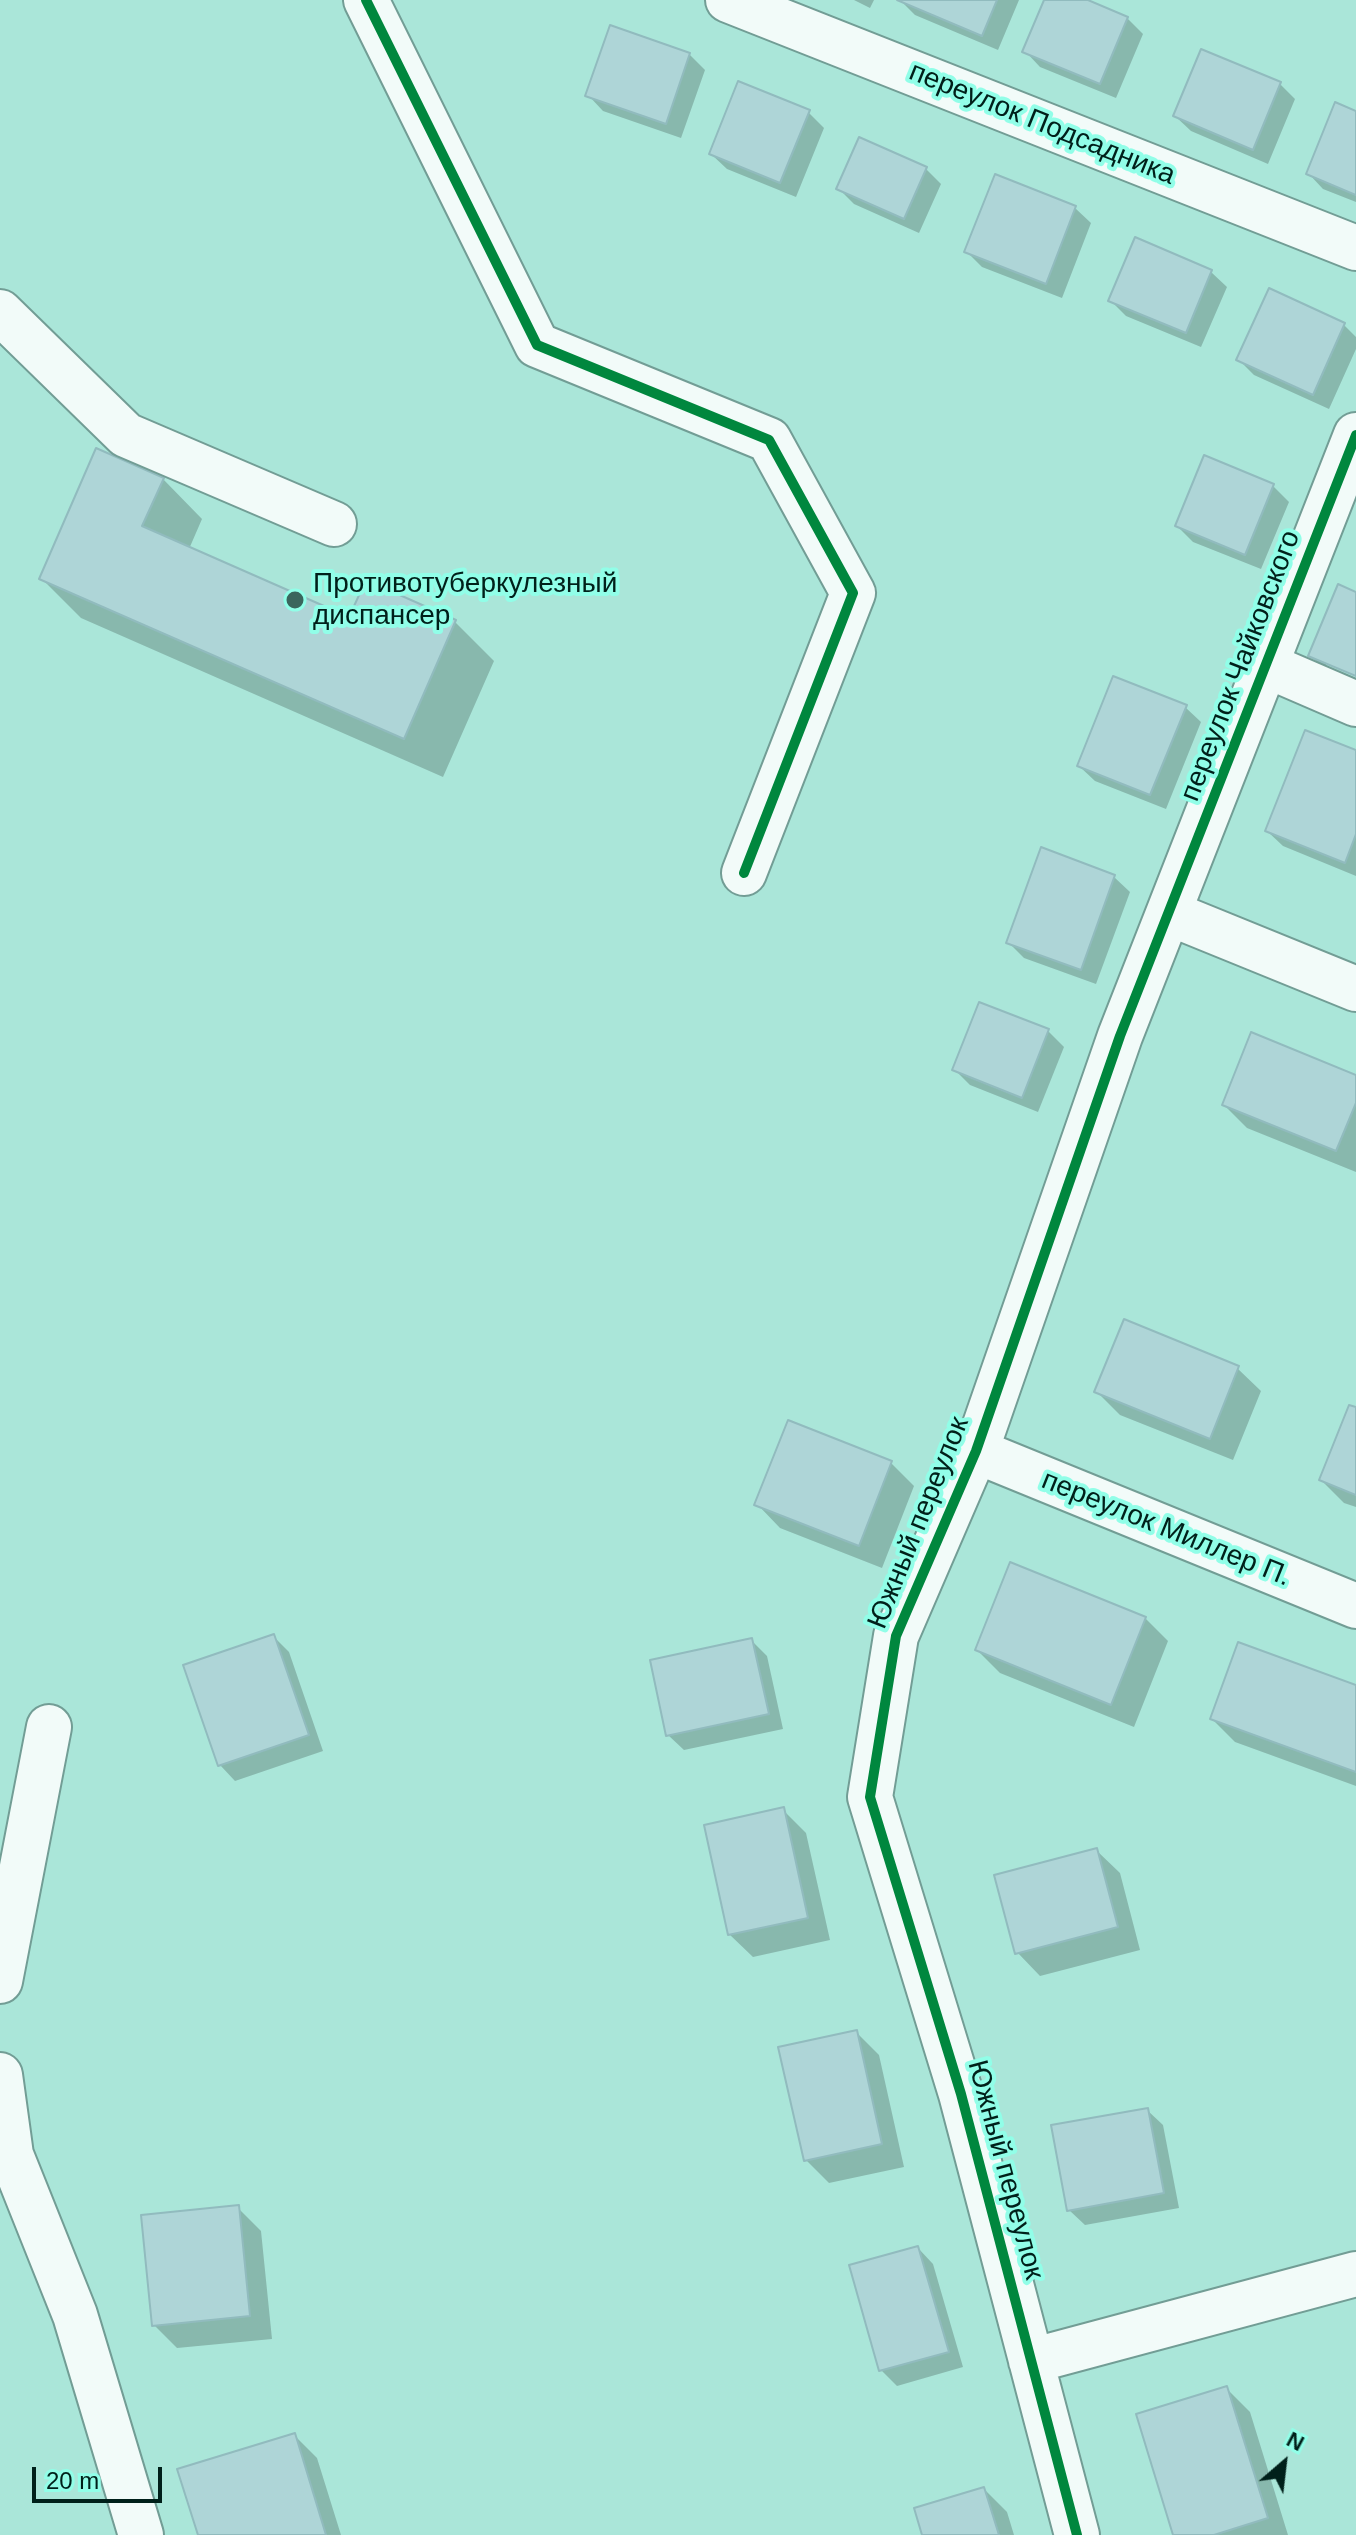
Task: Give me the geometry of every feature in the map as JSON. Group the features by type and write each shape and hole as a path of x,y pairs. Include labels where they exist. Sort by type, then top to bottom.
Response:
{"street":[{"path":"366,0 537,345 769,440 853,593 744,873"},
{"name":"переулок Подсадника","path":"728,0 1356,248"},
{"path":"0,312 126,435 334,524"},
{"name":"переулок Чайковского","path":"1169,913 1356,435"},
{"path":"1268,666 1356,704"},
{"path":"1169,913 1356,989"},
{"name":"Южный переулок","path":"1077,2535 961,2094 870,1797 896,1636 976,1451 1120,1036 1169,913"},
{"name":"переулок Миллер П.","path":"976,1451 1356,1606"},
{"path":"0,1981 49,1727"},
{"path":"0,2075 11,2155 75,2315 141,2535"},
{"path":"1031,2361 1356,2274"}],"building":[{"path":"897,0 997,0 982,36"},
{"path":"1044,0 1088,0 1128,17 1100,84 1022,52"},
{"path":"610,25 690,53 666,124 585,96"},
{"path":"1201,49 1281,82 1253,150 1173,116"},
{"path":"738,81 810,110 780,183 709,154"},
{"path":"1335,102 1356,111 1356,195 1306,174"},
{"path":"859,137 927,167 904,219 836,189"},
{"path":"995,174 1076,206 1046,284 964,252"},
{"path":"1135,237 1212,270 1186,333 1108,301"},
{"path":"1269,288 1345,323 1313,395 1236,360"},
{"path":"96,448 164,478 142,526 349,617 366,580 456,620 404,739 39,579"},
{"path":"1204,455 1274,484 1245,555 1175,526"},
{"path":"1338,584 1356,592 1356,676 1308,656"},
{"path":"1113,676 1187,705 1150,795 1077,766"},
{"path":"1305,730 1356,750 1356,834 1345,863 1265,831"},
{"path":"1041,847 1115,875 1081,970 1006,943"},
{"path":"979,1002 1049,1029 1022,1098 952,1070"},
{"path":"1251,1032 1356,1075 1356,1103 1336,1151 1222,1105"},
{"path":"1124,1319 1239,1366 1210,1439 1094,1392"},
{"path":"1349,1405 1356,1407 1356,1495 1319,1480"},
{"path":"788,1420 892,1461 859,1546 754,1505"},
{"path":"1010,1562 1146,1617 1111,1705 975,1650"},
{"path":"274,1634 309,1735 218,1766 183,1665"},
{"path":"752,1638 769,1714 666,1736 650,1660"},
{"path":"1238,1642 1356,1685 1356,1772 1210,1719"},
{"path":"784,1807 808,1918 728,1935 704,1825"},
{"path":"1097,1848 1118,1927 1015,1954 994,1875"},
{"path":"857,2030 882,2144 804,2161 778,2047"},
{"path":"1148,2108 1164,2193 1067,2211 1051,2125"},
{"path":"239,2205 250,2316 152,2326 141,2215"},
{"path":"918,2246 949,2352 879,2371 849,2265"},
{"path":"1227,2386 1268,2518 1214,2535 1173,2535 1136,2414"},
{"path":"295,2433 326,2535 198,2535 177,2469"},
{"path":"984,2487 999,2535 922,2535 914,2508"}],"cycle path":[{"path":"366,0 537,345 769,440 853,593 744,873"},
{"path":"1077,2535 961,2094 870,1797 896,1636 976,1451 1120,1036 1356,435"}],"place":[{"name":"Противотуберкулезный диспансер","path":"295,600"}]}
